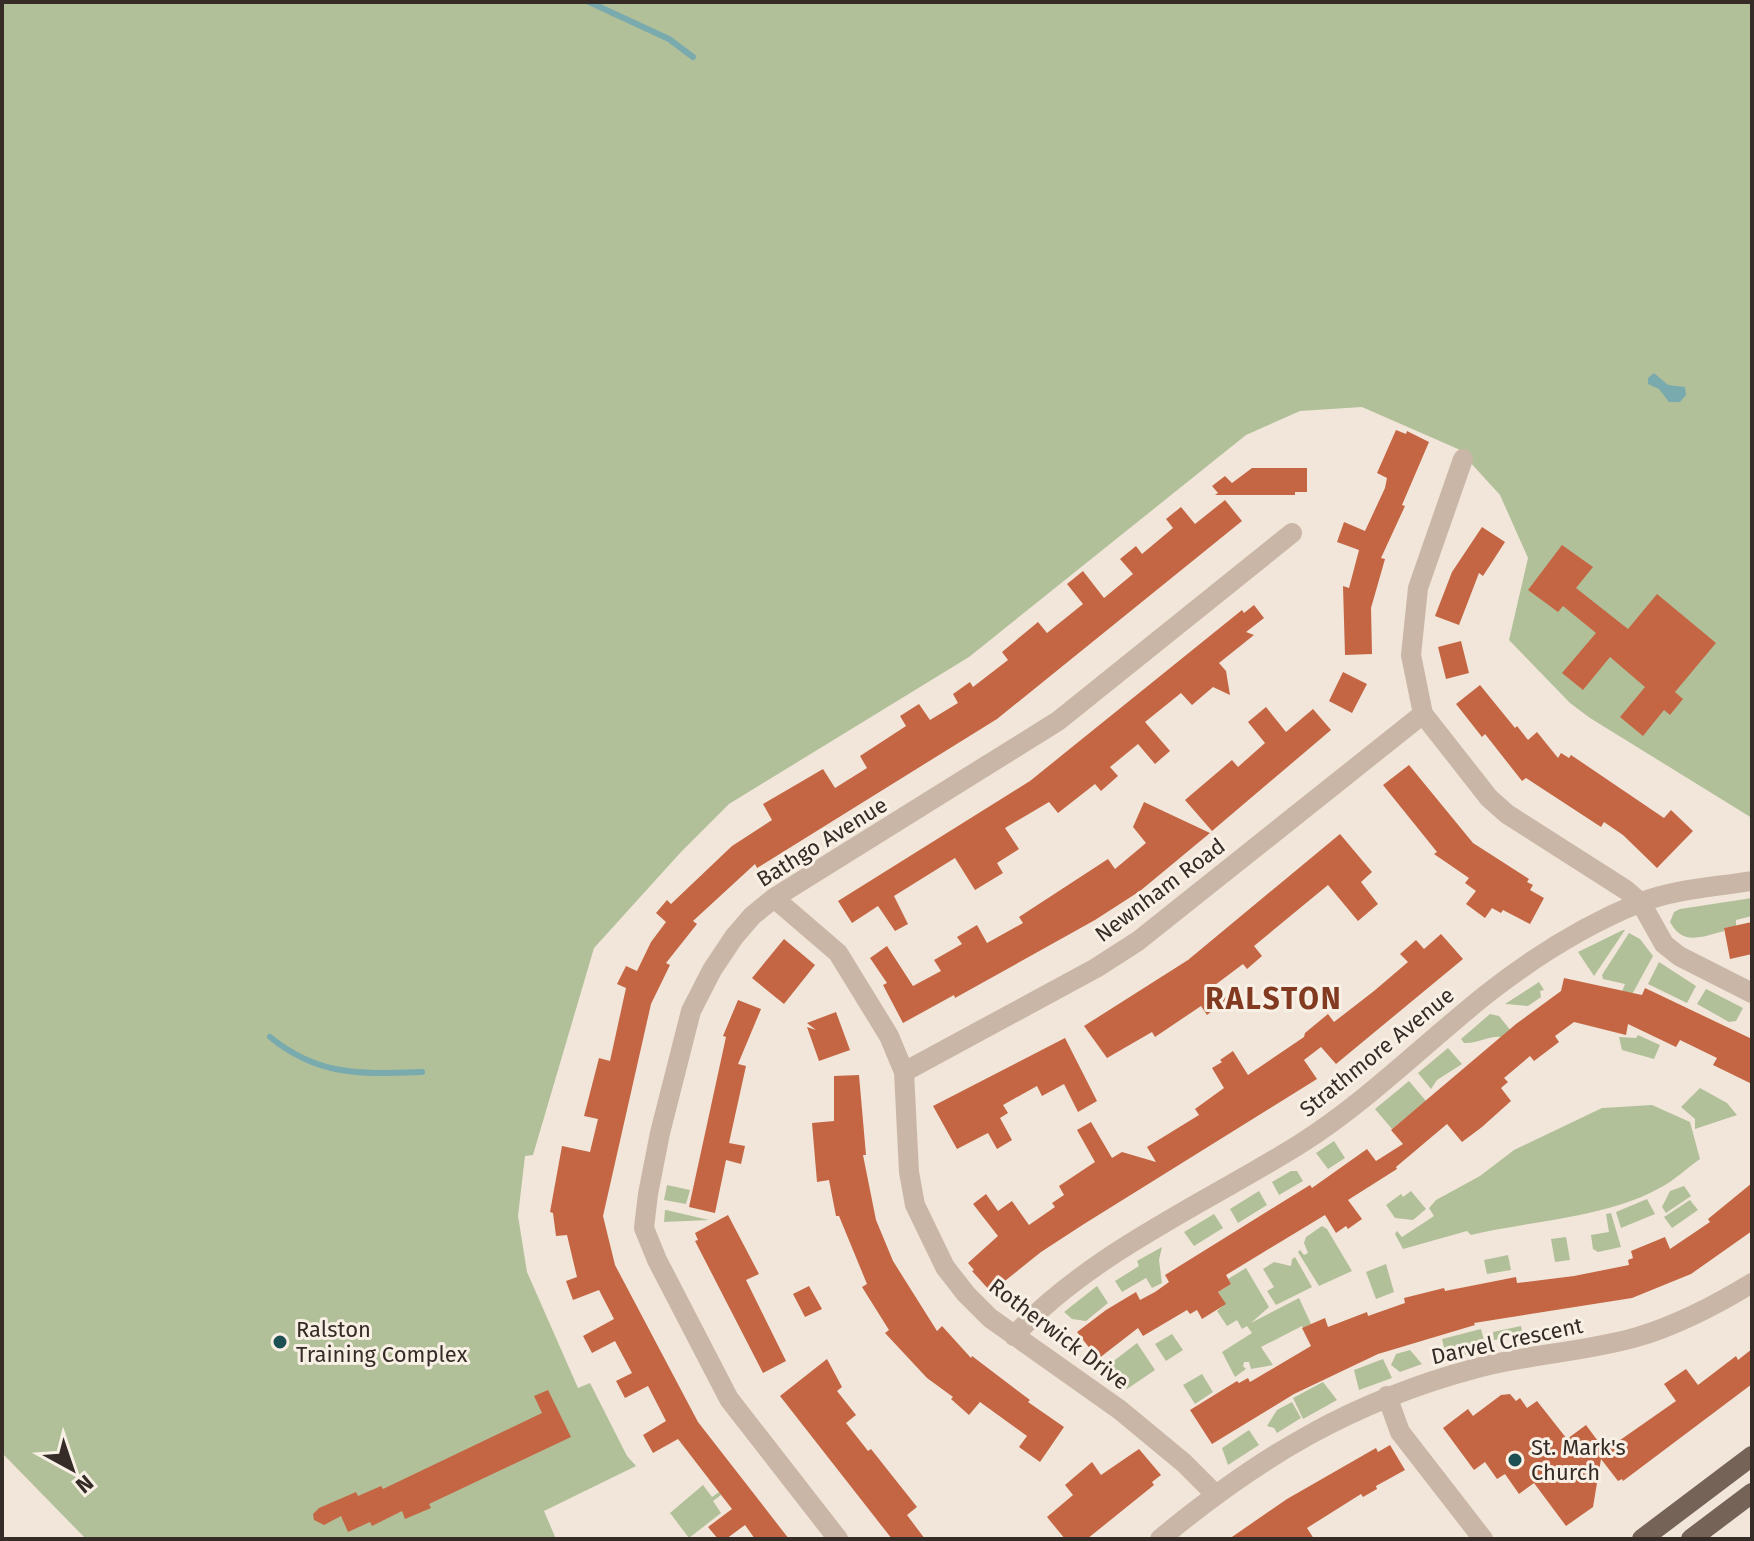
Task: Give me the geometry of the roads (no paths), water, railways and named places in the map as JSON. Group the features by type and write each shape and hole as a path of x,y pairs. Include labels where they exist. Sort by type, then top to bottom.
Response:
{"main road":[{"path":"1642,1539 1752,1456"},
{"path":"1691,1539 1752,1493"}],"street":[{"path":"1463,459 1418,588 1411,655 1423,714 1489,798 1544,840 1626,890 1641,903 1664,944 1679,956 1752,993"},
{"name":"Bathgo Avenue","path":"838,1539 729,1399 657,1260 644,1228 657,1146 691,1011 712,970 734,937 752,916 774,898 1058,721 1292,533"},
{"name":"Newnham Road","path":"904,1072 1096,968 1138,941 1423,714"},
{"name":"Strathmore Avenue","path":"1014,1336 1048,1302 1076,1281 1302,1143 1346,1112 1521,969 1587,928 1641,903 1671,894 1752,881"},
{"name":"Rotherwick Drive","path":"774,898 838,953 889,1036 904,1072 909,1172 915,1205 945,1267 966,1294 1014,1336 1120,1410 1184,1463 1215,1494"},
{"name":"Darvel Crescent","path":"1160,1539 1215,1494 1275,1454 1387,1396 1479,1367 1636,1337 1702,1311 1752,1283"},
{"path":"1387,1396 1400,1432 1483,1539"}],"water":[{"path":"1654,373 1668,385 1685,387 1686,395 1680,402 1669,402 1659,389 1648,384 1648,378"}],"waterway":[{"path":"589,2 669,39 693,57"},
{"path":"270,1037 306,1060 324,1066 360,1072 422,1072"}],"place":[{"name":"Ralston Training Complex","path":"280,1342"},
{"name":"St. Mark's Church","path":"1515,1460"}],"district":[{"name":"RALSTON","path":"1274,999"}]}
